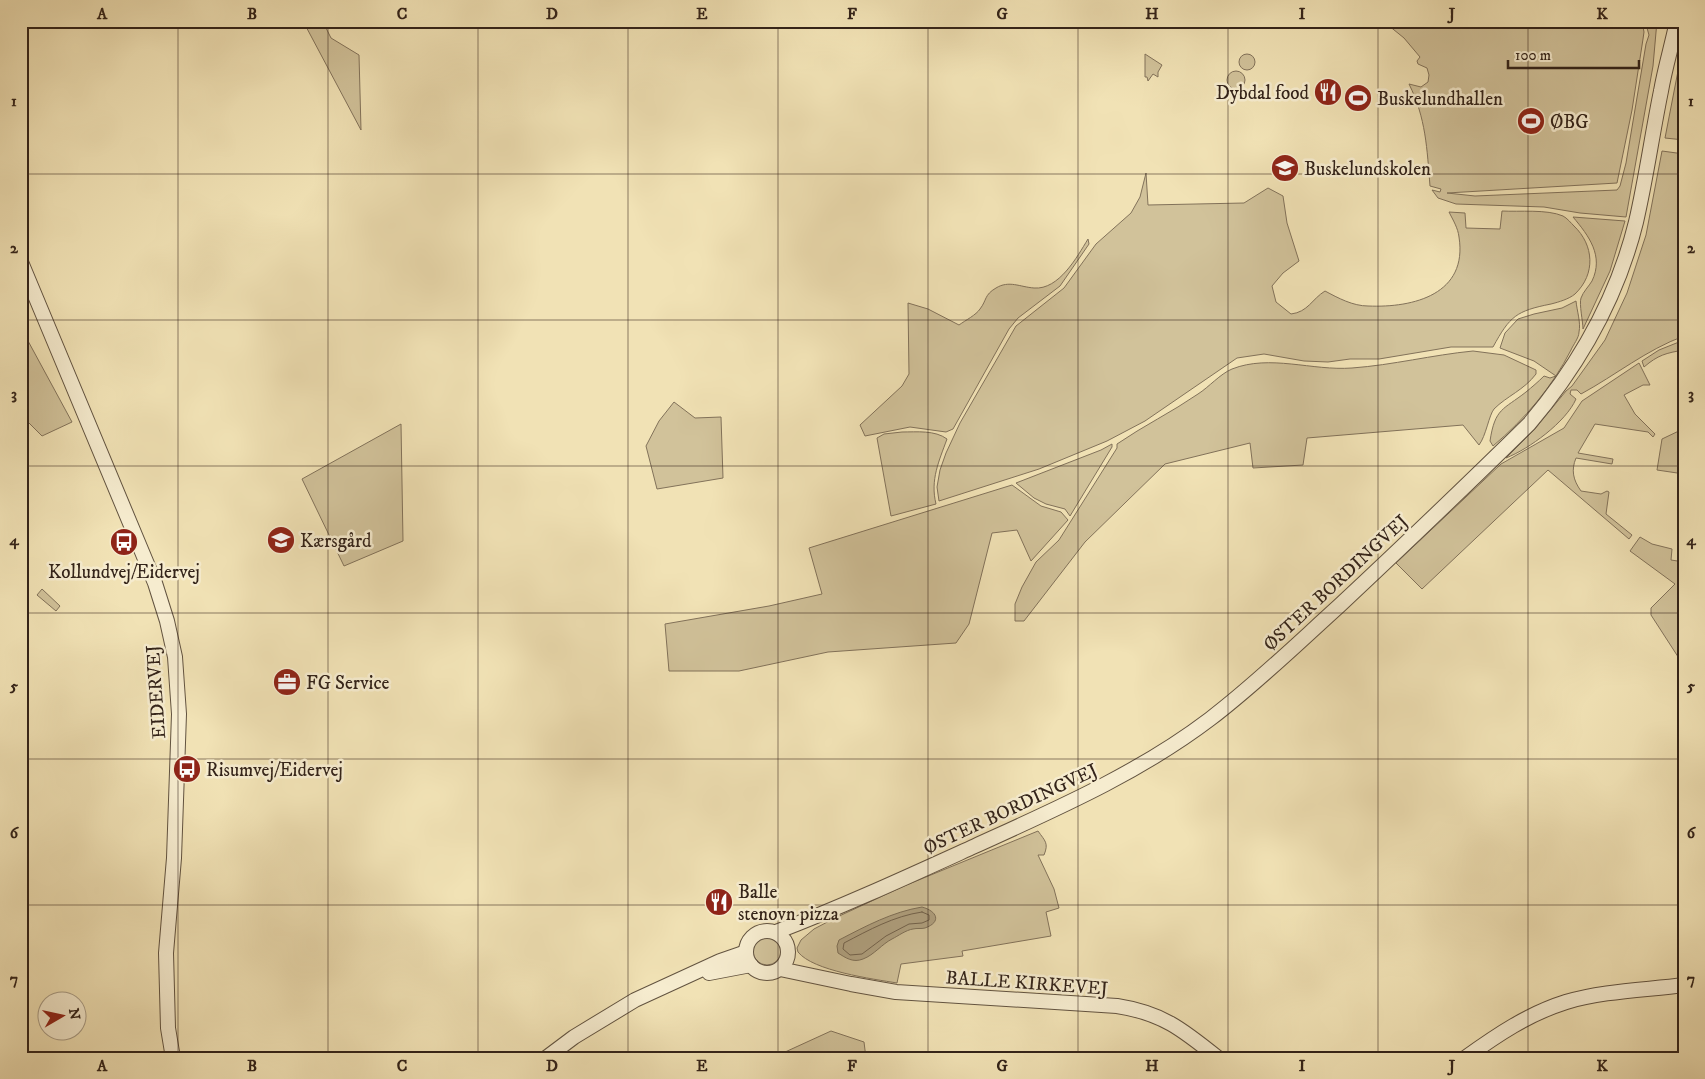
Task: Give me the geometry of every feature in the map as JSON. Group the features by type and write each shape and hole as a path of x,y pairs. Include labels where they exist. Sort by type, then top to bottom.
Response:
{"street":[{"name":"ØSTER BORDINGVEJ","path":"1661,89 1667,21"},
{"name":"ØSTER BORDINGVEJ","path":"776,932 826,913 1073,802 1131,770 1209,720 1264,676 1529,424 1554,394 1581,356 1604,313 1623,267 1636,222 1661,89 1677,21"},
{"name":"EIDERVEJ","path":"21,262 147,562 163,605 171,639 177,678 179,714 174,858 166,954 168,1028 173,1058"},
{"name":"ØSTER BORDINGVEJ","path":"787,949 826,913"},
{"path":"769,930 776,932 782,937 787,949 785,963 776,971 765,973 754,968 748,958 750,939 756,934 769,930"},
{"name":"BALLE KIRKEVEJ","path":"787,949 820,977"},
{"path":"535,1058 635,1000 720,961 748,958"},
{"name":"BALLE KIRKEVEJ","path":"780,968 896,992 1117,1006 1133,1009 1150,1013 1169,1021 1218,1058"},
{"path":"1465,1058 1520,1021 1567,1002 1601,995 1684,985"},
{"path":"546,1058 574,1037"}],"shaded area":[{"path":"303,21 336,21 326,28 331,38 359,55 361,130"},
{"name":"ØBG","path":"1383,21 1642,21 1643,39 1632,110 1617,183 1447,193 1475,196 1617,190 1620,186 1626,163 1649,35 1645,21 1657,21 1653,66 1626,217 1580,213 1544,207 1456,204 1438,198 1432,190 1440,192 1441,189 1430,186 1427,146 1422,121 1409,84 1421,87 1428,82 1427,68 1418,64 1417,61 1420,57 1404,38"},
{"path":"1684,40 1684,140 1665,138"},
{"path":"1145,54 1162,65 1158,72 1158,77 1153,74 1148,81 1147,77 1145,77"},
{"path":"1244,54 1250,54 1255,59 1253,68 1244,70 1239,65 1239,59"},
{"path":"1236,71 1242,74 1245,80 1242,86 1236,89 1230,86 1227,80 1230,74"},
{"path":"1662,151 1684,154 1684,336 1644,355 1581,394 1577,390 1571,390 1570,394 1576,399 1564,417 1546,434 1506,458 1534,430 1572,386 1605,340 1627,293 1646,235"},
{"path":"1146,173 1148,205 1244,203 1268,188 1283,196 1287,223 1299,261 1283,273 1272,286 1276,302 1291,314 1302,311 1325,291 1340,299 1362,306 1403,304 1434,294 1446,284 1455,272 1460,256 1459,237 1449,212 1465,213 1466,228 1500,229 1502,211 1541,212 1563,216 1581,234 1586,242 1590,260 1587,278 1575,294 1570,297 1530,309 1515,317 1504,328 1493,347 1451,347 1379,359 1350,359 1328,362 1304,361 1264,354 1237,358 1145,421 1107,441 1039,469 939,501 937,487 946,453 960,423 1016,326 1064,288 1096,244 1131,213 1140,197"},
{"path":"1573,217 1625,221 1610,271 1583,329 1581,298 1592,281 1596,263 1593,247 1589,239"},
{"path":"1088,239 1089,244 1060,286 1018,318 1009,329 953,429 946,432 910,427 865,436 860,425 902,386 909,374 908,303 928,309 959,325 976,313 989,293 996,288 1005,284 1034,288 1051,284 1066,271"},
{"path":"1576,301 1580,325 1579,334 1556,376 1534,361 1500,348 1505,333 1518,319 1562,308"},
{"path":"21,328 72,422 42,436 21,415"},
{"path":"1684,340 1684,350 1662,355 1644,367 1642,361 1659,350"},
{"path":"1473,351 1504,355 1536,370 1536,374 1531,380 1494,409 1479,445 1463,425 1307,438 1303,465 1253,468 1250,443 1165,464 1085,542 1024,621 1015,621 1015,604 1036,562 1059,540 1117,448 1117,444 1188,401 1228,371 1246,365 1261,363 1352,368"},
{"path":"1639,363 1650,385 1643,385 1624,395 1635,414 1655,434 1653,437 1648,432 1595,424 1578,453 1613,459 1612,464 1576,458 1573,471 1576,483 1581,491 1601,494 1609,492 1606,514 1632,535 1629,539 1548,470 1422,589 1396,563 1501,464 1564,428 1582,401"},
{"path":"1544,376 1550,378 1556,376 1527,414 1493,446 1490,441 1492,430 1501,411"},
{"path":"674,402 695,418 721,417 723,478 657,489 646,446 659,421"},
{"path":"401,424 403,541 344,566 302,479"},
{"path":"1683,429 1684,474 1657,470 1662,439"},
{"path":"902,432 931,433 947,439 938,463 935,479 934,495 936,504 891,516 877,438 884,434"},
{"path":"1112,444 1112,447 1070,516 1065,509 1046,504 1034,498 1016,483 1101,450"},
{"path":"1012,485 1041,506 1061,512 1068,520 1031,561 1017,530 992,533 969,624 956,643 828,652 739,671 669,671 665,624 769,606 822,594 809,548"},
{"path":"1640,537 1652,544 1672,549 1671,560 1684,562 1684,666 1651,615 1651,608 1675,584 1630,551"},
{"path":"42,589 60,606 56,611 37,595"},
{"path":"1038,831 1046,842 1046,848 1044,855 1038,855 1054,889 1059,908 1046,912 1051,936 962,951 963,956 901,964 897,983 830,969 806,959 798,952 797,948 801,940 814,929 835,918 904,886"},
{"path":"767,937 777,941 781,951 777,961 767,965 757,961 753,951 757,941"},
{"path":"831,1031 864,1042 866,1058 772,1058"}],"water":[{"path":"922,907 931,911 936,917 934,923 930,926 905,932 888,941 871,955 859,960 850,959 838,953 837,946 839,940 890,916"}],"place":[{"name":"Dybdal food","path":"1328,92"},
{"name":"Buskelundhallen","path":"1358,98"},
{"name":"ØBG","path":"1531,121"},
{"name":"Buskelundskolen","path":"1285,168"},
{"name":"Kærsgård","path":"281,540"},
{"name":"Kollundvej/Eidervej","path":"124,542"},
{"name":"FG Service","path":"287,682"},
{"name":"Risumvej/Eidervej","path":"187,769"},
{"name":"Balle stenovn pizza","path":"719,902"}]}
